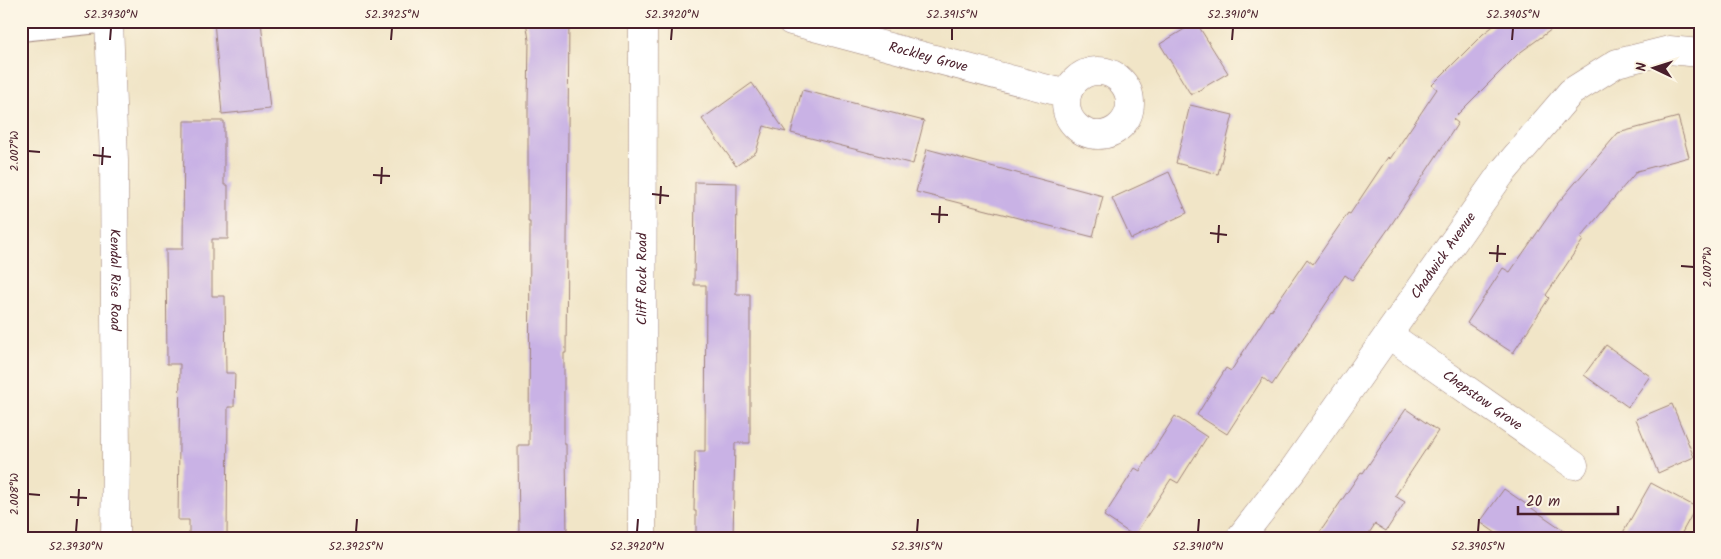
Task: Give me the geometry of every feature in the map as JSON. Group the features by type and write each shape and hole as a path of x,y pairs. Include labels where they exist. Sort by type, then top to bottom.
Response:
{"street":[{"name":"Cliff Rock Road","path":"642,538 643,21"},
{"name":"Rockley Grove","path":"791,21 1067,94"},
{"name":"Kendal Rise Road","path":"109,22 114,171 116,538"},
{"name":"Chadwick Avenue","path":"1240,538 1293,470 1501,174 1570,92 1617,63 1669,50 1700,53"},
{"name":"Chepstow Grove","path":"1389,335 1574,466"}],"lane":[{"path":"21,32 109,22"}],"building":[{"path":"214,21 261,21 270,109 222,114"},
{"path":"526,21 569,21 566,353 564,353 567,538 519,538 518,445 529,445 529,40"},
{"path":"1500,21 1563,21 1518,54 1453,119 1458,123 1389,228 1352,280 1345,275 1272,385 1263,378 1227,434 1197,415 1226,368 1231,371 1270,310 1307,259 1313,264 1348,213 1350,214 1388,157 1390,159 1437,89 1432,85 1483,34"},
{"path":"1196,22 1228,73 1191,95 1160,44"},
{"path":"752,83 786,132 764,126 756,152 736,166 702,119"},
{"path":"802,90 924,121 913,164 791,133"},
{"path":"1190,105 1233,115 1218,174 1176,163"},
{"path":"1678,117 1689,157 1637,171 1580,238 1583,240 1546,295 1549,298 1513,353 1467,323 1503,268 1510,272 1557,204 1618,133"},
{"path":"184,121 224,121 224,185 228,185 228,239 212,239 212,296 225,296 226,373 235,373 234,407 228,407 227,538 189,538 189,520 178,520 180,364 167,364 166,249 183,249"},
{"path":"927,149 1103,196 1093,237 916,192"},
{"path":"1169,172 1187,213 1131,239 1112,198"},
{"path":"695,182 737,183 736,294 750,294 750,443 735,443 733,538 696,538 696,511 694,511 695,451 705,451 706,285 694,285"},
{"path":"1606,345 1650,376 1628,407 1584,375"},
{"path":"1672,404 1694,457 1658,473 1636,419"},
{"path":"1406,409 1438,431 1395,496 1405,502 1386,531 1375,524 1366,538 1316,538 1361,472 1363,473"},
{"path":"1175,416 1207,437 1178,483 1171,479 1134,536 1104,516 1135,468 1140,471"},
{"path":"1651,483 1696,507 1679,538 1620,538"},
{"path":"1504,489 1575,538 1503,538 1480,522"}]}
